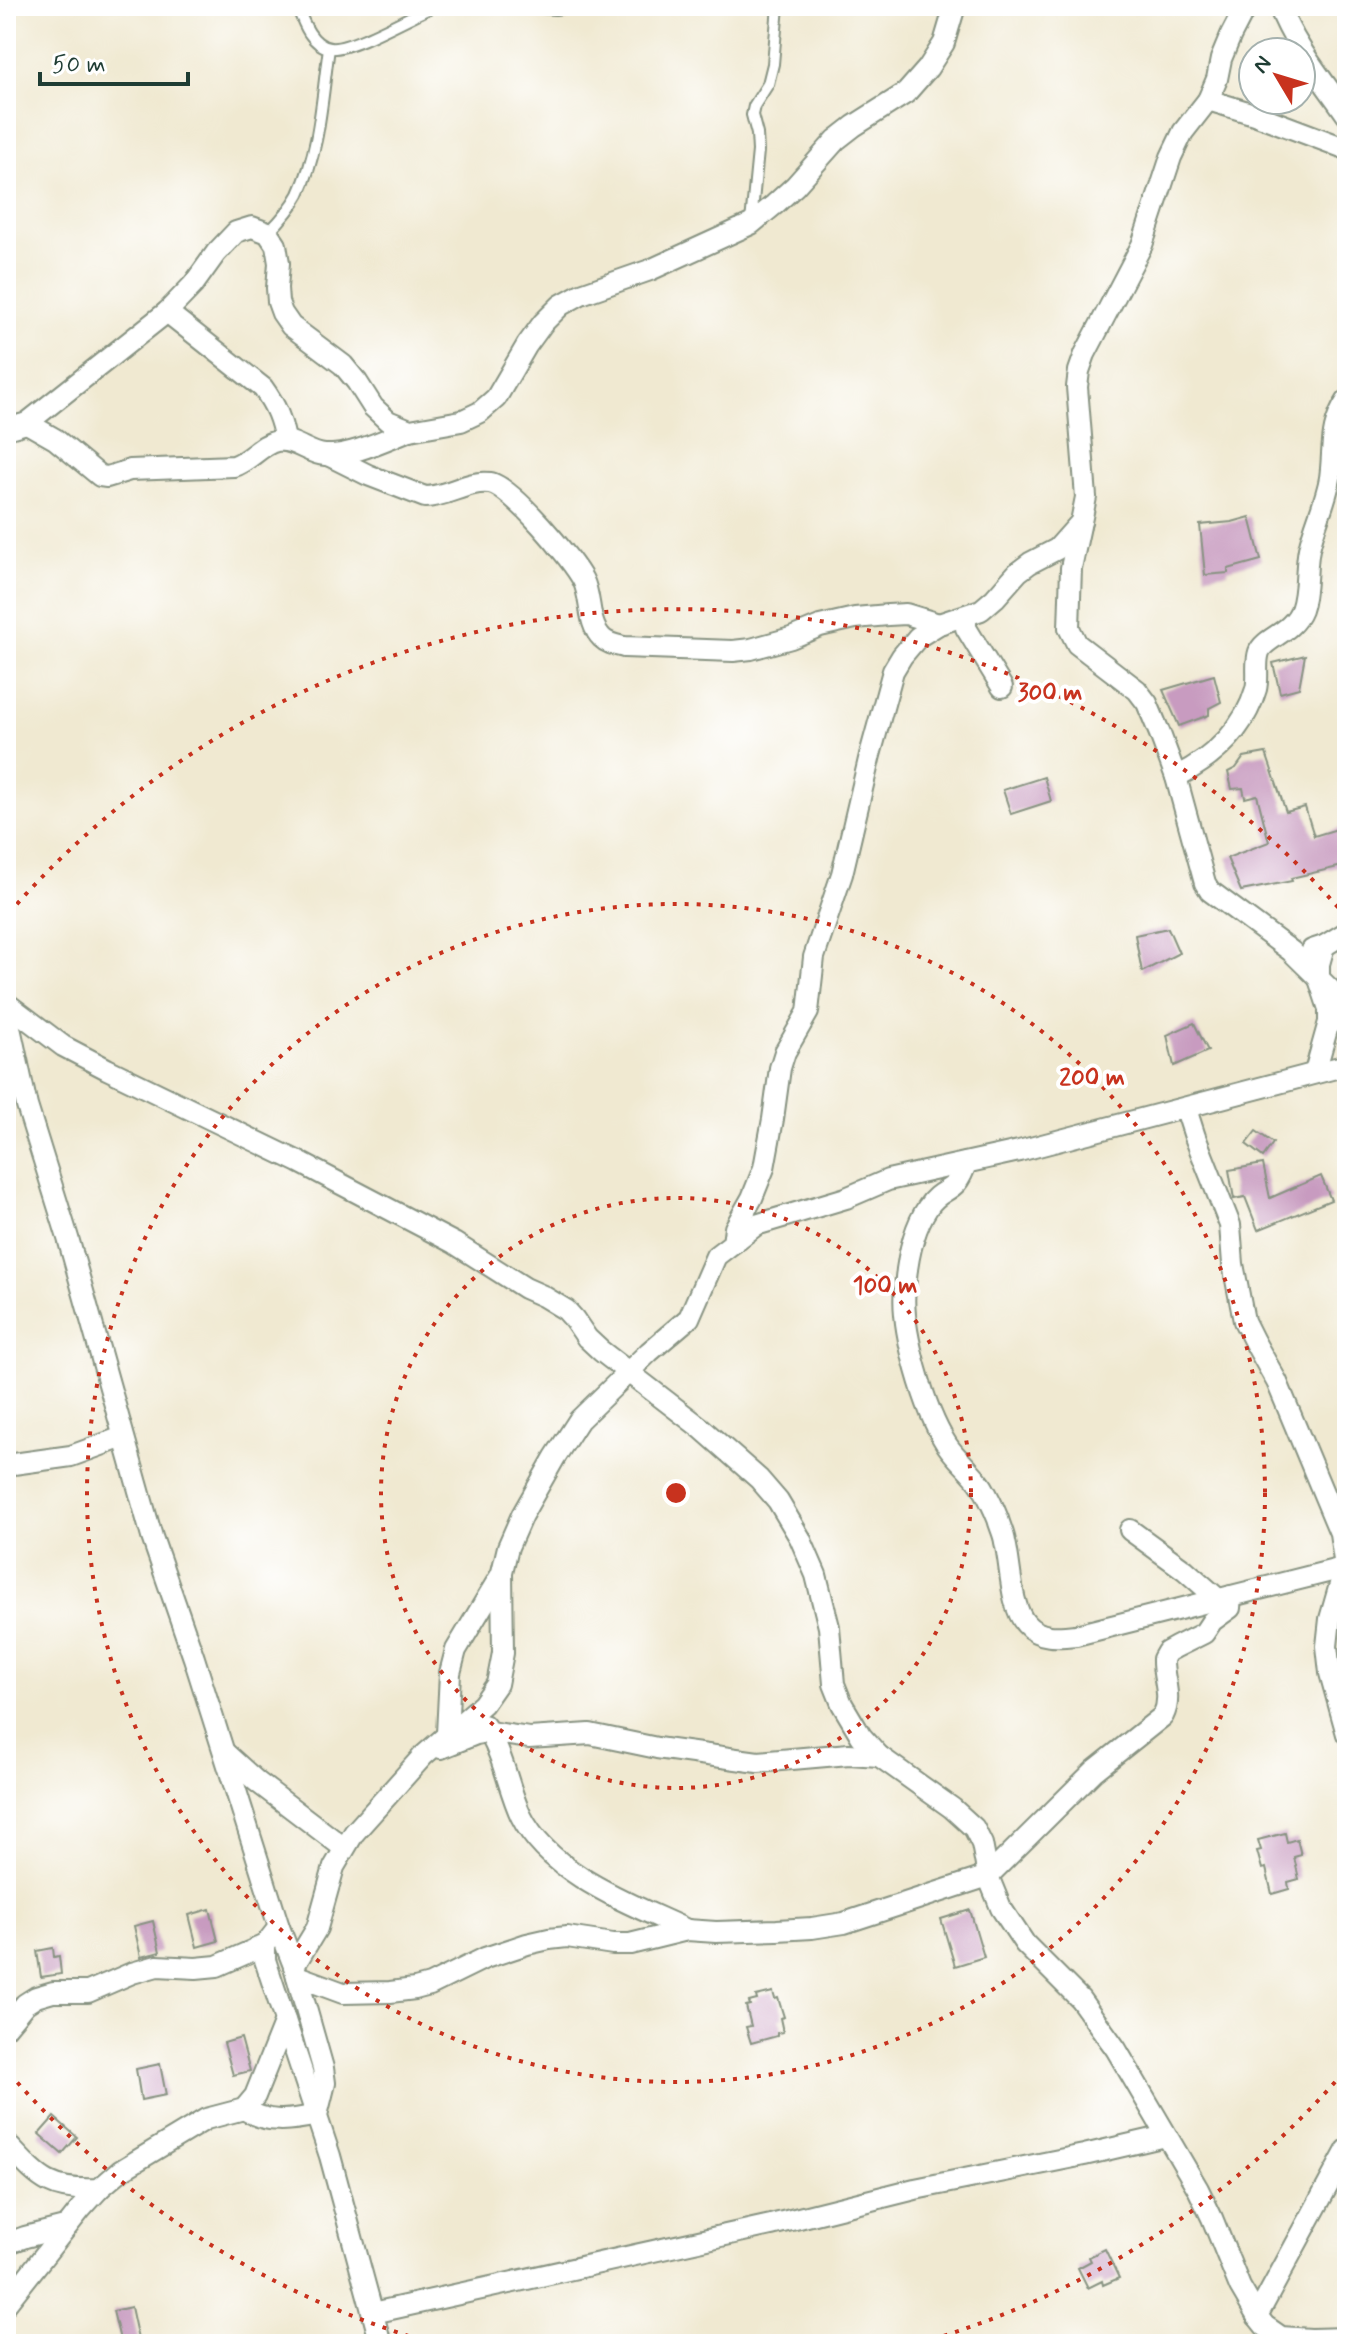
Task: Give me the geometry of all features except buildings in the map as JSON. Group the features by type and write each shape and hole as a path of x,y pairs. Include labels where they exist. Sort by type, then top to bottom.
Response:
{"street":[{"path":"328,455 371,445 410,430 461,421 480,412 496,398 527,345 561,305 581,294 650,270 751,224 795,186 836,140 906,93 944,43 955,6"},
{"path":"1246,6 1221,59 1208,100 1177,144 1142,245 1079,371 1077,387 1086,497 1071,568 1069,628 1077,644 1124,679 1147,703 1176,777 1205,883 1210,891 1291,951 1347,1006"},
{"path":"1279,6 1285,23 1347,115"},
{"path":"1208,100 1347,149"},
{"path":"6,429 27,423 167,312 236,232 252,227 268,233 276,245 278,302 291,326 343,365 373,407 388,421 410,430"},
{"path":"167,312 263,388 281,417 285,440"},
{"path":"1176,777 1201,764 1229,739 1256,690 1258,654 1262,647 1283,633 1300,612 1309,551 1330,479 1331,444 1338,415 1347,401"},
{"path":"27,423 55,439 95,472 107,477 130,470 234,466 273,442 285,440 425,497 487,482 503,489 538,523 574,566 584,582 592,620 600,636 608,643 624,647 733,651 765,647 820,626 855,618 906,614 939,624"},
{"path":"733,1243 735,1228 764,1168 785,1052 808,1012 814,957 842,874 893,671 918,637 939,624 981,610 1030,563 1057,549 1081,522"},
{"path":"966,616 966,628 1002,687"},
{"path":"1291,951 1324,946 1347,932"},
{"path":"1315,1072 1329,1022 1329,1009 1319,979 1324,946"},
{"path":"6,1003 63,1046 419,1223 555,1303 574,1319 593,1345 701,1428 759,1479 791,1522 812,1565 827,1615 834,1684 842,1704 879,1756 966,1819 979,1836 988,1876 1001,1908 1025,1944 1080,1999 1116,2049 1198,2189 1240,2287 1257,2316 1281,2337 1347,2338"},
{"path":"6,1009 27,1106 68,1238 152,1537 296,1971 323,2068 325,2083 317,2115"},
{"path":"296,1971 317,1928 334,1867 354,1833 423,1756 491,1695 500,1673 503,1653 502,1572 508,1547 522,1515 563,1445 579,1420 689,1318 716,1256 756,1225 846,1198 888,1180 1183,1109 1347,1065"},
{"path":"1183,1109 1186,1109 1230,1225 1233,1264 1244,1321 1277,1382 1340,1533 1346,1567 1330,1619 1327,1646 1330,1673 1347,1734"},
{"path":"966,1163 958,1183 936,1197 927,1207 920,1223 904,1291 907,1325 925,1402 937,1430 982,1487 996,1515 1005,1540 1013,1595 1024,1623 1039,1634 1056,1638 1076,1635 1346,1567"},
{"path":"6,1465 71,1456 123,1437"},
{"path":"309,2018 325,2003 343,1993 415,1989 430,1985 485,1958 549,1939 567,1937 630,1944 687,1930 812,1928 844,1923 988,1876 1094,1771 1163,1716 1168,1706 1163,1659 1167,1652 1204,1633 1212,1621 1230,1608 1224,1598 1130,1530"},
{"path":"447,1734 450,1673 456,1650 502,1572"},
{"path":"475,1712 501,1754 523,1819 549,1852 605,1891 687,1930"},
{"path":"423,1756 459,1740 489,1732 529,1738 590,1734 670,1750 758,1762 849,1754 879,1756"},
{"path":"225,1753 256,1781 344,1848"},
{"path":"6,2026 25,2004 36,1997 53,1992 88,1992 157,1966 217,1966 265,1945 279,1927"},
{"path":"265,1945 265,1960 338,2184 381,2344"},
{"path":"296,1971 343,1993"},
{"path":"6,2304 65,2227 120,2171 206,2119 244,2109 255,2096 285,2021"},
{"path":"244,2109 272,2121 317,2115"},
{"path":"373,2313 771,2225 915,2189 1166,2136"},
{"path":"6,2143 50,2184 64,2189 99,2189"},
{"path":"1257,2316 1347,2150"},
{"path":"6,2244 65,2227"}],"lane":[{"path":"297,6 306,29 316,41 329,48 346,47 434,6"},
{"path":"515,6 555,9 579,6"},
{"path":"751,224 758,151 752,115 768,84 773,64 778,6"},
{"path":"268,233 287,214 309,166 329,48"}]}
